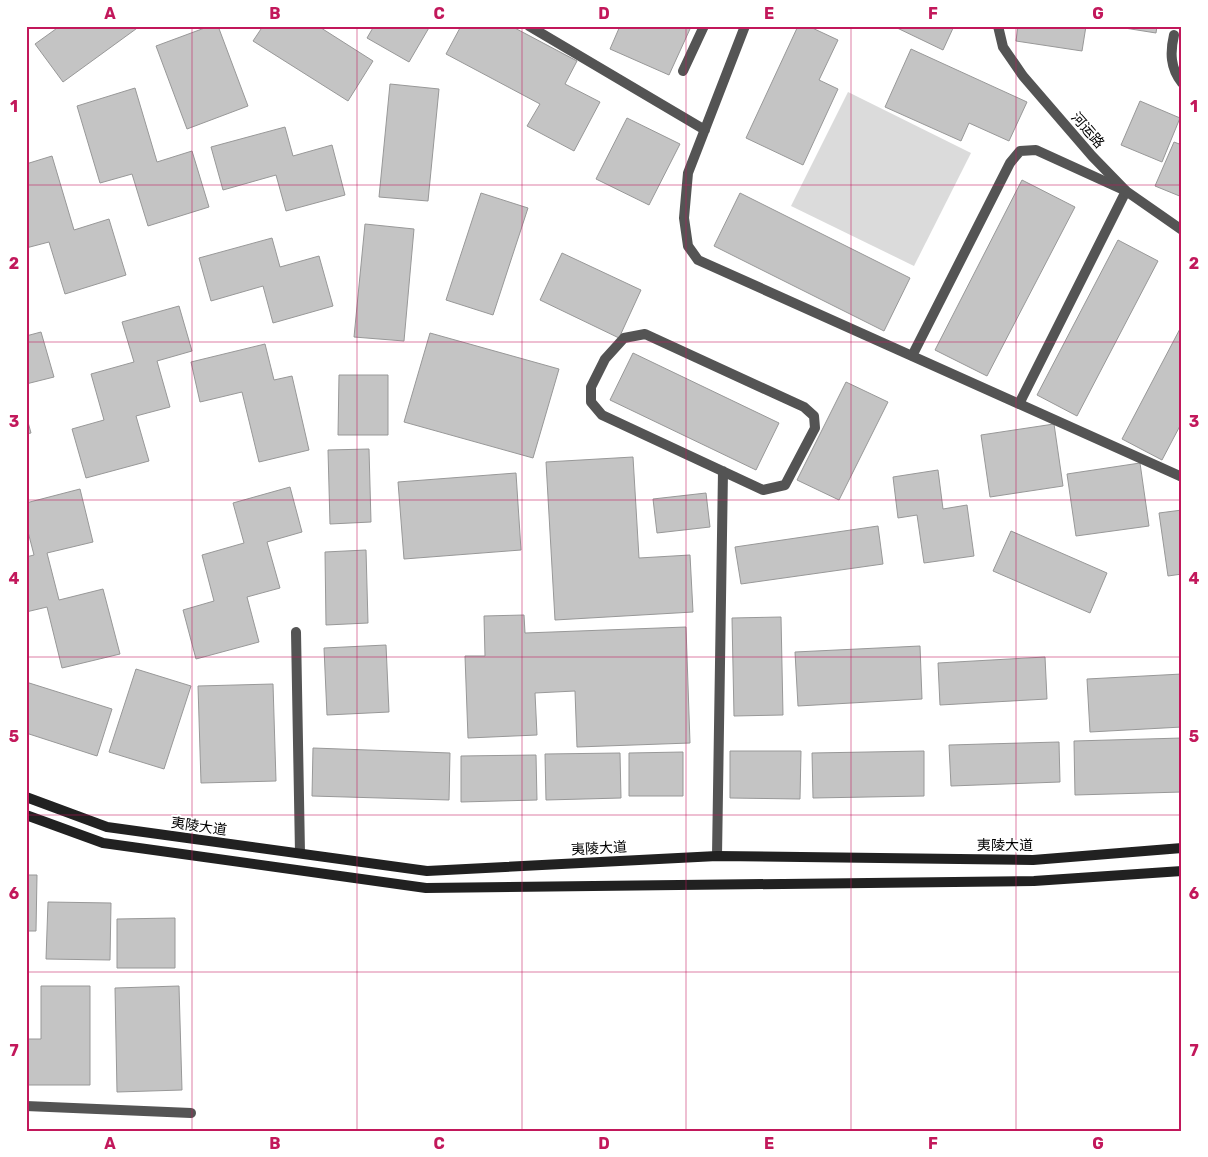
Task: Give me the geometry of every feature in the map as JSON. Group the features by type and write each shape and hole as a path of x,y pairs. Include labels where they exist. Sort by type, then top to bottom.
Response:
{"main road":[{"name":"夷陵大道","path":"26,797 107,827 427,871 718,856 1033,860 1182,848"},
{"path":"26,815 103,843 426,888 1034,881 1182,871"}],"street":[{"path":"529,26 705,130"},
{"path":"683,71 704,26"},
{"path":"745,26 688,173 684,218 688,246 698,260 1182,477"},
{"name":"河运路","path":"998,26 1004,47 1022,76 1092,156 1126,191 1182,230"},
{"path":"1174,35 1170,51 1175,75 1182,83"},
{"path":"912,356 1010,163 1020,151 1036,150 1126,191 1019,404"},
{"path":"645,334 804,406 814,416 815,428 785,485 763,490 723,472 602,415 591,402 591,387 605,359 624,338 645,334"},
{"path":"718,856 723,472"},
{"path":"296,632 300,853"},
{"path":"26,1106 191,1113"}],"shaded area":[{"path":"848,92 971,153 914,266 791,206"}],"building":[{"path":"60,26 140,26 63,82 35,44"},
{"path":"210,26 218,26 248,106 187,129 156,46"},
{"path":"263,26 318,26 373,61 348,101 253,41"},
{"path":"374,26 430,26 409,62 367,38"},
{"path":"461,26 511,26 577,61 565,84 600,102 574,151 527,126 540,104 446,54"},
{"path":"620,26 684,26 690,29 669,75 610,49"},
{"path":"798,26 808,26 838,40 819,80 838,89 803,165 746,138"},
{"path":"893,26 954,26 943,50"},
{"path":"1018,26 1086,26 1082,51 1016,41"},
{"path":"1112,26 1157,26 1156,33"},
{"path":"911,49 1027,102 1009,141 969,123 961,141 885,107"},
{"path":"390,84 439,89 428,201 379,197"},
{"path":"135,88 157,162 192,151 209,207 148,226 132,174 100,183 77,106"},
{"path":"1140,101 1180,118 1162,162 1121,145"},
{"path":"627,118 680,144 649,205 596,179"},
{"path":"285,127 293,156 332,145 345,195 286,211 276,175 223,190 211,147"},
{"path":"1174,142 1182,145 1182,197 1155,186"},
{"path":"52,156 74,230 109,219 126,275 65,294 49,242 26,248 26,164"},
{"path":"1022,180 1075,207 987,376 935,350"},
{"path":"481,193 528,208 493,315 446,300"},
{"path":"740,193 910,278 884,331 714,246"},
{"path":"365,224 414,229 404,341 354,337"},
{"path":"272,238 280,267 319,256 333,306 273,323 263,286 211,301 199,258"},
{"path":"1118,240 1158,261 1077,416 1037,395"},
{"path":"562,253 641,290 619,338 540,300"},
{"path":"179,306 192,351 157,361 170,407 136,416 149,461 86,478 72,429 104,420 91,374 134,362 122,322"},
{"path":"1182,325 1182,422 1162,460 1122,439"},
{"path":"41,332 54,377 26,384 26,336"},
{"path":"430,333 559,369 533,458 404,422"},
{"path":"265,344 274,380 292,376 309,450 259,462 242,392 200,402 191,362"},
{"path":"633,353 779,423 756,470 610,400"},
{"path":"339,375 388,375 388,435 338,435"},
{"path":"846,382 888,402 839,500 797,480"},
{"path":"26,415 31,433 26,434"},
{"path":"1054,424 1063,486 990,497 981,435"},
{"path":"369,449 371,522 330,524 328,450"},
{"path":"633,457 639,558 690,555 693,612 555,620 546,462"},
{"path":"1140,463 1149,526 1076,536 1067,474"},
{"path":"938,470 943,509 967,505 974,556 924,563 917,515 898,518 893,477"},
{"path":"516,473 521,550 404,559 398,482"},
{"path":"290,487 302,532 267,542 280,588 247,597 259,642 196,659 183,610 214,601 202,555 244,543 233,503"},
{"path":"80,489 93,542 47,553 59,600 103,589 120,654 62,668 47,607 26,612 26,557 34,555 26,524 26,503"},
{"path":"706,493 710,527 657,533 653,499"},
{"path":"1182,510 1182,574 1168,576 1159,513"},
{"path":"878,526 883,564 741,584 735,547"},
{"path":"1011,531 1107,573 1090,613 993,571"},
{"path":"366,550 368,623 326,625 325,552"},
{"path":"524,615 525,633 686,627 690,743 577,747 575,691 535,693 537,735 468,738 465,656 485,656 484,616"},
{"path":"781,617 783,715 734,716 732,618"},
{"path":"386,645 389,712 327,715 324,648"},
{"path":"920,646 922,699 798,706 795,652"},
{"path":"1045,657 1047,699 940,705 938,663"},
{"path":"136,669 191,686 164,769 109,752"},
{"path":"1182,674 1182,727 1090,732 1087,679"},
{"path":"26,682 112,709 97,756 26,733"},
{"path":"273,684 276,781 201,783 198,686"},
{"path":"1182,738 1182,792 1075,795 1074,741"},
{"path":"1059,742 1060,782 951,786 949,745"},
{"path":"313,748 450,753 449,800 312,796"},
{"path":"730,751 801,751 800,799 730,798"},
{"path":"924,751 924,796 813,798 812,753"},
{"path":"683,752 683,796 629,796 629,753"},
{"path":"620,753 621,798 546,800 545,754"},
{"path":"536,755 537,800 461,802 461,756"},
{"path":"26,875 37,875 36,931 26,931"},
{"path":"48,902 111,903 110,960 46,959"},
{"path":"175,918 175,968 117,968 117,919"},
{"path":"41,986 90,986 90,1085 26,1085 26,1039 41,1039"},
{"path":"179,986 182,1090 117,1092 115,988"}]}
